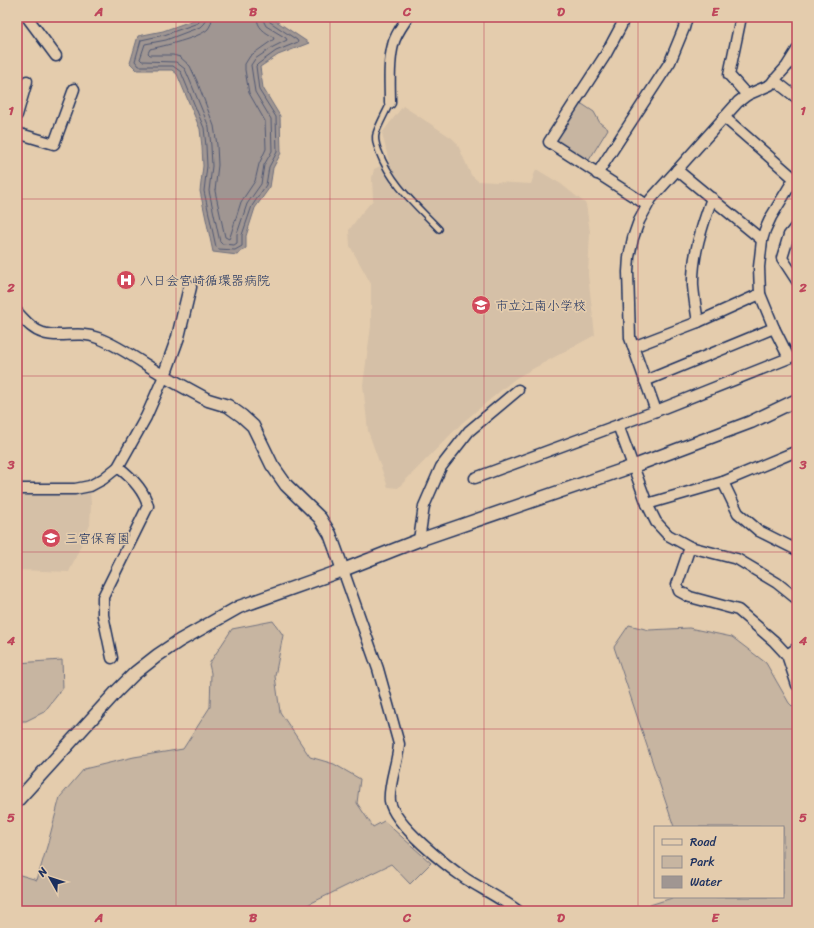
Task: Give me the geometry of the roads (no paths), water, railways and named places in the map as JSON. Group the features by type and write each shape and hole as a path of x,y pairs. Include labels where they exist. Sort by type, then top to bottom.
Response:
{"street":[{"path":"27,17 56,56"},
{"path":"390,103 390,78 393,44 399,30 408,17"},
{"path":"624,17 606,54 549,142 647,205"},
{"path":"597,174 670,62 687,17"},
{"path":"741,17 729,75 747,95"},
{"path":"656,411 630,338 628,257 632,238 651,199 738,102 747,95 770,85 787,66 797,50"},
{"path":"774,80 797,98"},
{"path":"17,115 27,81"},
{"path":"17,133 54,144 74,89"},
{"path":"475,478 656,411 789,358 774,328 760,294 759,267 762,240 771,217 796,180 724,117"},
{"path":"677,170 762,240"},
{"path":"698,322 693,286 694,260 704,221 712,198"},
{"path":"797,224 789,235 782,258 797,281"},
{"path":"17,489 75,489 90,486 118,467 146,417 164,376 178,337 190,287"},
{"path":"633,347 698,322 760,294"},
{"path":"17,312 29,325 43,333 56,335 83,334 98,338 208,400 228,406 253,426 272,465 286,485 320,518 330,534 378,669 399,744 399,753 390,801 394,811 412,835 424,846 465,878 518,911"},
{"path":"645,382 774,328"},
{"path":"419,540 424,506 442,467 469,431 518,390"},
{"path":"17,801 135,673 158,655 209,622 239,606 343,570 419,540 634,466 751,422 797,400"},
{"path":"618,425 656,522 668,536 690,546 737,559 777,583 797,599"},
{"path":"648,504 723,482 797,450"},
{"path":"112,658 102,616 103,597 148,506 146,498 130,477 118,467"},
{"path":"723,482 738,513 759,531 797,550"},
{"path":"690,546 677,585 679,591 690,597 738,610 774,640 786,655 797,685"},
{"path":"786,655 797,648"}],"lane":[{"path":"390,103 376,133 376,142 382,159 393,180 439,229"}],"water":[{"path":"202,17 268,17 309,43 278,55 260,67 263,88 280,116 281,153 273,168 270,187 255,208 246,236 246,248 237,255 213,252 200,191 203,166 200,129 177,74 172,70 137,70 130,63 138,36 163,31"}],"place":[{"name":"八日会宮崎循環器病院","path":"126,280"},
{"name":"市立江南小学校","path":"481,305"},
{"name":"三宮保育園","path":"51,538"}]}
